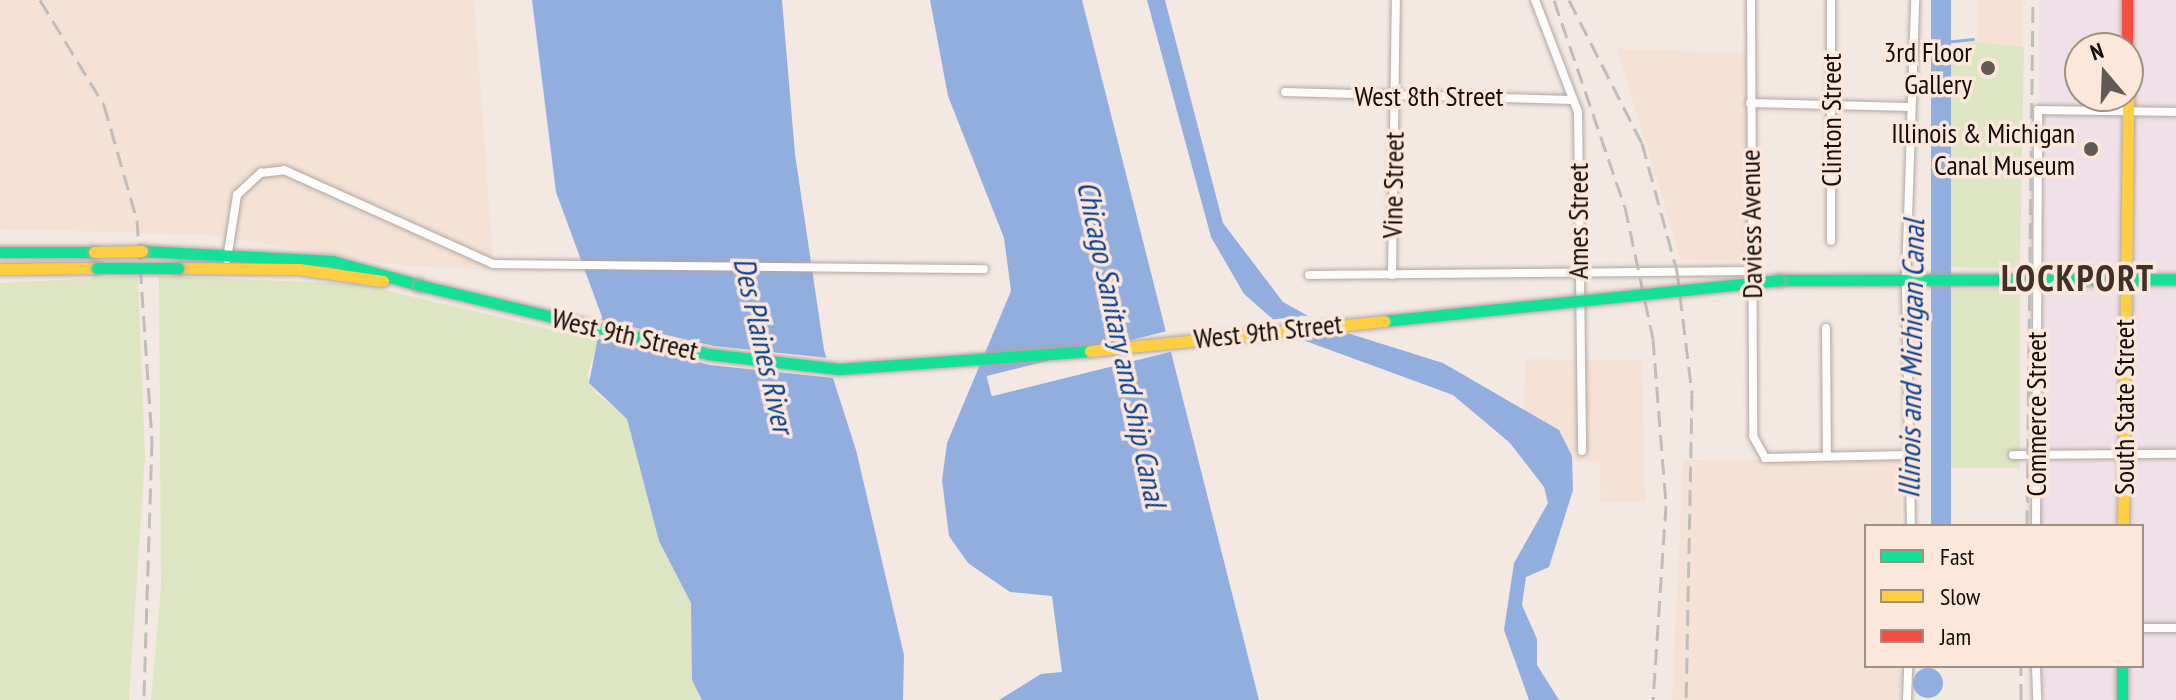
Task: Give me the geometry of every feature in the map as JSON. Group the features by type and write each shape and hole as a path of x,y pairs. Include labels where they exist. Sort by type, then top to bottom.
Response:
{"main road":[{"path":"2127,0 2127,32"},
{"name":"South State Street","path":"2123,524 2128,112"},
{"name":"West 9th Street","path":"0,252 228,251 332,261 419,285 708,354 853,369 1779,280 2176,279"},
{"name":"West 9th Street","path":"0,269 225,268 419,285"},
{"path":"2122,668 2122,700"}],"street":[{"name":"Vine Street","path":"1392,275 1396,0"},
{"name":"Ames Street","path":"1535,0 1573,100 1582,451"},
{"name":"Daviess Avenue","path":"1751,0 1752,271 1757,447 1765,458 1827,456"},
{"name":"Clinton Street","path":"1831,0 1831,241"},
{"path":"1911,524 1907,455 1906,278 1909,107 1915,0"},
{"name":"West 8th Street","path":"1285,92 1394,99 1573,100"},
{"path":"1750,103 1909,107"},
{"name":"Commerce Street","path":"2036,524 2038,110 2064,111"},
{"path":"2144,112 2176,112"},
{"name":"West 9th Street","path":"225,268 237,195 261,173 284,170 476,259 580,266 984,269"},
{"name":"West 9th Street","path":"1309,275 1578,275 1752,271"},
{"path":"1826,328 1827,456 1907,455"},
{"path":"2013,455 2176,454"},
{"path":"2144,628 2176,628"},
{"path":"1907,700 1908,668"},
{"path":"2036,668 2037,700"}],"shaded area":[{"path":"0,0 474,0 494,270 406,266 210,235 0,229"},
{"path":"1978,0 2023,0 2023,46 1978,46"},
{"path":"2039,0 2176,0 2176,700 2034,700 2038,668 2144,668 2144,524 2040,524"},
{"path":"1617,49 1753,53 1755,261 1681,260"},
{"path":"1525,359 1642,360 1645,502 1601,502 1599,461 1553,462 1524,428"},
{"path":"1901,459 1901,524 1864,524 1864,668 1900,668 1900,700 1672,700 1683,460"}],"green space":[{"path":"1973,42 2024,47 2020,268 1943,267 1946,50"},
{"path":"138,276 145,456 129,700 0,700 0,283"},
{"path":"159,276 359,284 599,341 587,375 596,393 627,418 659,541 691,603 702,700 151,700 161,587"},
{"path":"1944,289 2020,289 2020,468 1944,468"}],"water":[{"name":"Des Plaines River","path":"532,0 782,0 795,154 824,350 856,450 904,655 903,700 702,700 692,680 691,603 659,541 627,419 589,383 602,317 556,192"},
{"name":"Chicago Sanitary and Ship Canal","path":"930,0 1082,0 1259,700 999,700 1041,674 1062,672 1052,596 1010,592 968,563 949,536 942,480 947,443 1011,291 1004,238 948,96"},
{"path":"1147,0 1165,0 1223,223 1283,302 1328,327 1443,363 1559,430 1572,456 1573,490 1549,567 1526,577 1522,605 1537,639 1537,665 1559,700 1529,700 1504,630 1514,563 1548,503 1544,487 1510,443 1453,395 1292,336 1244,294 1211,237"},
{"name":"Illinois and Michigan Canal","path":"1931,0 1951,0 1951,524 1931,524"},
{"path":"1928,668 1934,669 1942,677 1942,689 1934,697 1928,698 1922,697 1914,689 1913,683 1914,677 1922,669"}],"pier":[{"path":"1314,315 1356,330 1288,337 1268,320"},
{"path":"598,319 714,346 829,358 834,378 710,365 596,338"},
{"path":"1171,330 1176,350 992,396 987,376"}],"waterway":[{"path":"1945,42 1973,39"}],"railway":[{"path":"40,0 104,105 137,220 152,440 144,700"},
{"path":"1554,0 1625,207 1653,339 1666,505 1653,700"},
{"path":"1569,0 1642,143 1677,271 1692,394 1686,700"},
{"path":"2027,524 2033,0"},
{"path":"2021,668 2021,700"}],"traffic: fast":[{"path":"142,251 332,261 419,285"},
{"path":"0,252 94,252"},
{"path":"97,268 178,268"},
{"path":"1779,280 2176,279"},
{"path":"1384,321 1779,280"},
{"path":"419,285 708,354 839,369 1090,351"},
{"path":"2122,668 2122,700"}],"traffic: slow":[{"path":"2123,524 2128,112"},
{"path":"94,252 142,251"},
{"path":"0,269 97,268"},
{"path":"178,268 299,269 383,281"},
{"path":"1090,351 1384,321"}],"traffic: jam":[{"path":"2127,0 2127,32"}],"place":[{"name":"3rd Floor Gallery","path":"1988,68"},
{"name":"Illinois & Michigan Canal Museum","path":"2091,149"}],"district":[{"name":"LOCKPORT","path":"2078,278"}]}
